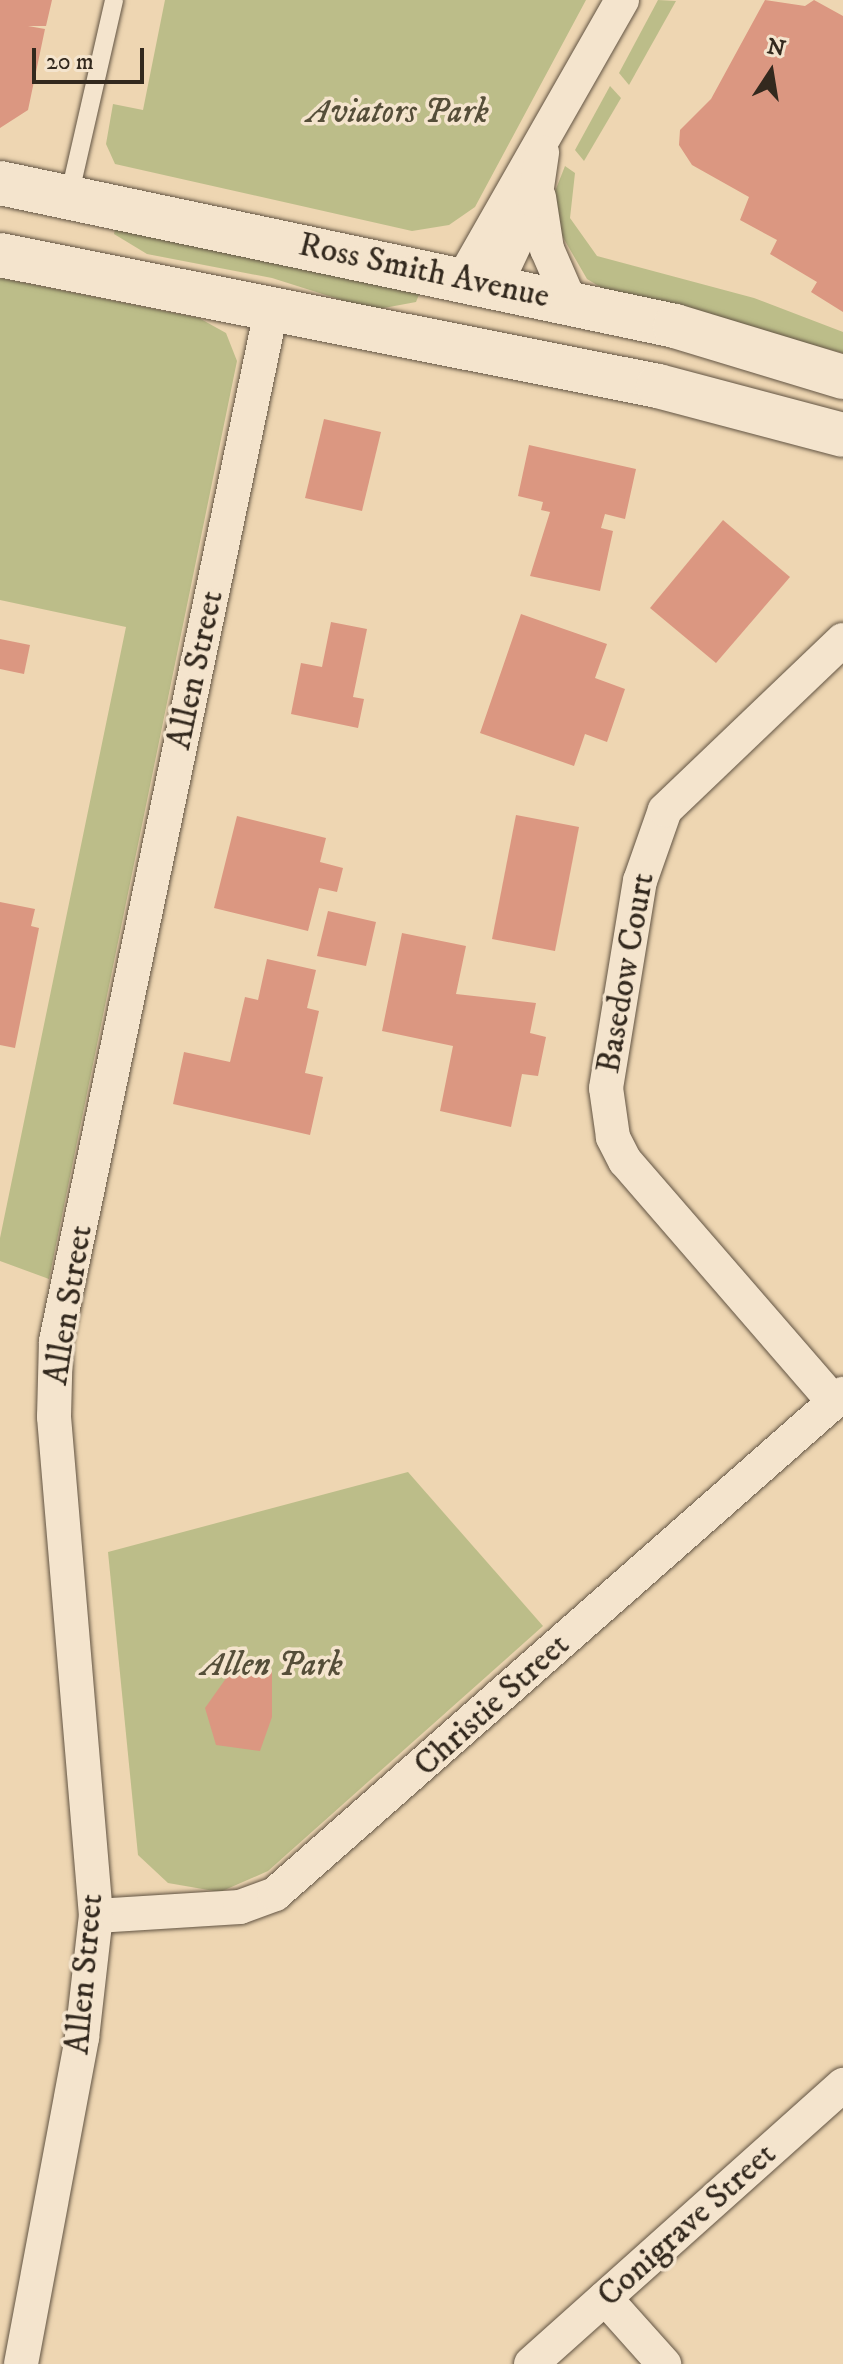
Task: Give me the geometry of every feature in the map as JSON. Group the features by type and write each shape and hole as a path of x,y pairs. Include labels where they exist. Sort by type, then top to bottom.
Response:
{"street":[{"path":"453,345 479,283 504,200 541,162 622,0"},
{"path":"541,162 547,249 570,302"},
{"name":"Ross Smith Avenue","path":"0,183 570,302 738,341 843,377"},
{"path":"54,265 69,197"},
{"name":"Ross Smith Avenue","path":"0,255 272,306 658,386 843,435"},
{"name":"Allen Street","path":"21,2364 82,2038 96,1916 54,1417 56,1341 272,306"},
{"name":"Basedow Court","path":"839,1398 625,1161 613,1137 606,1088 640,881 665,810 843,640"},
{"name":"Christie Street","path":"96,1916 240,1907 275,1894 839,1398"},
{"name":"Conigrave Street","path":"531,2364 843,2085"},
{"path":"605,2298 664,2364"}],"lane":[{"path":"69,197 114,0"}],"green space":[{"name":"Aviators Park","path":"165,0 586,0 475,207 449,225 412,231 115,164 106,144 113,104 143,110"},
{"path":"658,0 676,1 629,85 619,73"},
{"path":"610,86 621,98 584,161 575,150"},
{"path":"565,166 575,173 570,218 597,256 754,298 843,332 843,353 607,291 587,279 557,227 554,194"},
{"path":"116,223 420,292 416,302 373,310 272,278 147,254 114,234"},
{"path":"0,278 199,318 226,333 237,361 49,1279 0,1261 0,1238 126,627 0,600"},
{"name":"Allen Park","path":"408,1472 543,1626 268,1871 220,1892 168,1883 138,1855 108,1552"}],"building":[{"path":"0,0 52,0 46,26 28,26 45,29 28,110 0,128"},
{"path":"765,0 805,6 814,0 843,16 843,312 811,292 817,282 770,254 777,240 740,220 749,197 692,165 679,145 680,130 711,99"},
{"path":"324,419 381,432 362,511 305,498"},
{"path":"529,445 636,469 625,519 605,514 601,528 613,531 600,591 530,576 550,512 541,510 543,502 518,496"},
{"path":"723,520 790,577 716,663 650,608"},
{"path":"521,614 607,644 595,678 625,689 607,742 585,734 574,766 480,733"},
{"path":"331,622 367,629 353,697 364,699 358,728 291,714 301,663 322,667"},
{"path":"0,639 30,645 24,674 0,669"},
{"path":"516,815 579,827 555,951 492,939"},
{"path":"237,816 326,838 320,862 343,868 337,892 319,888 308,931 214,908"},
{"path":"0,902 35,909 31,926 39,928 15,1048 0,1045"},
{"path":"328,911 376,922 366,966 317,956"},
{"path":"402,933 466,946 456,994 536,1003 530,1033 546,1037 538,1076 522,1074 511,1127 440,1111 453,1046 382,1031"},
{"path":"267,959 316,970 307,1008 319,1011 305,1073 323,1077 310,1135 173,1104 184,1052 230,1062 245,997 258,1000"},
{"path":"234,1667 272,1670 272,1717 260,1751 216,1745 205,1708"}]}
